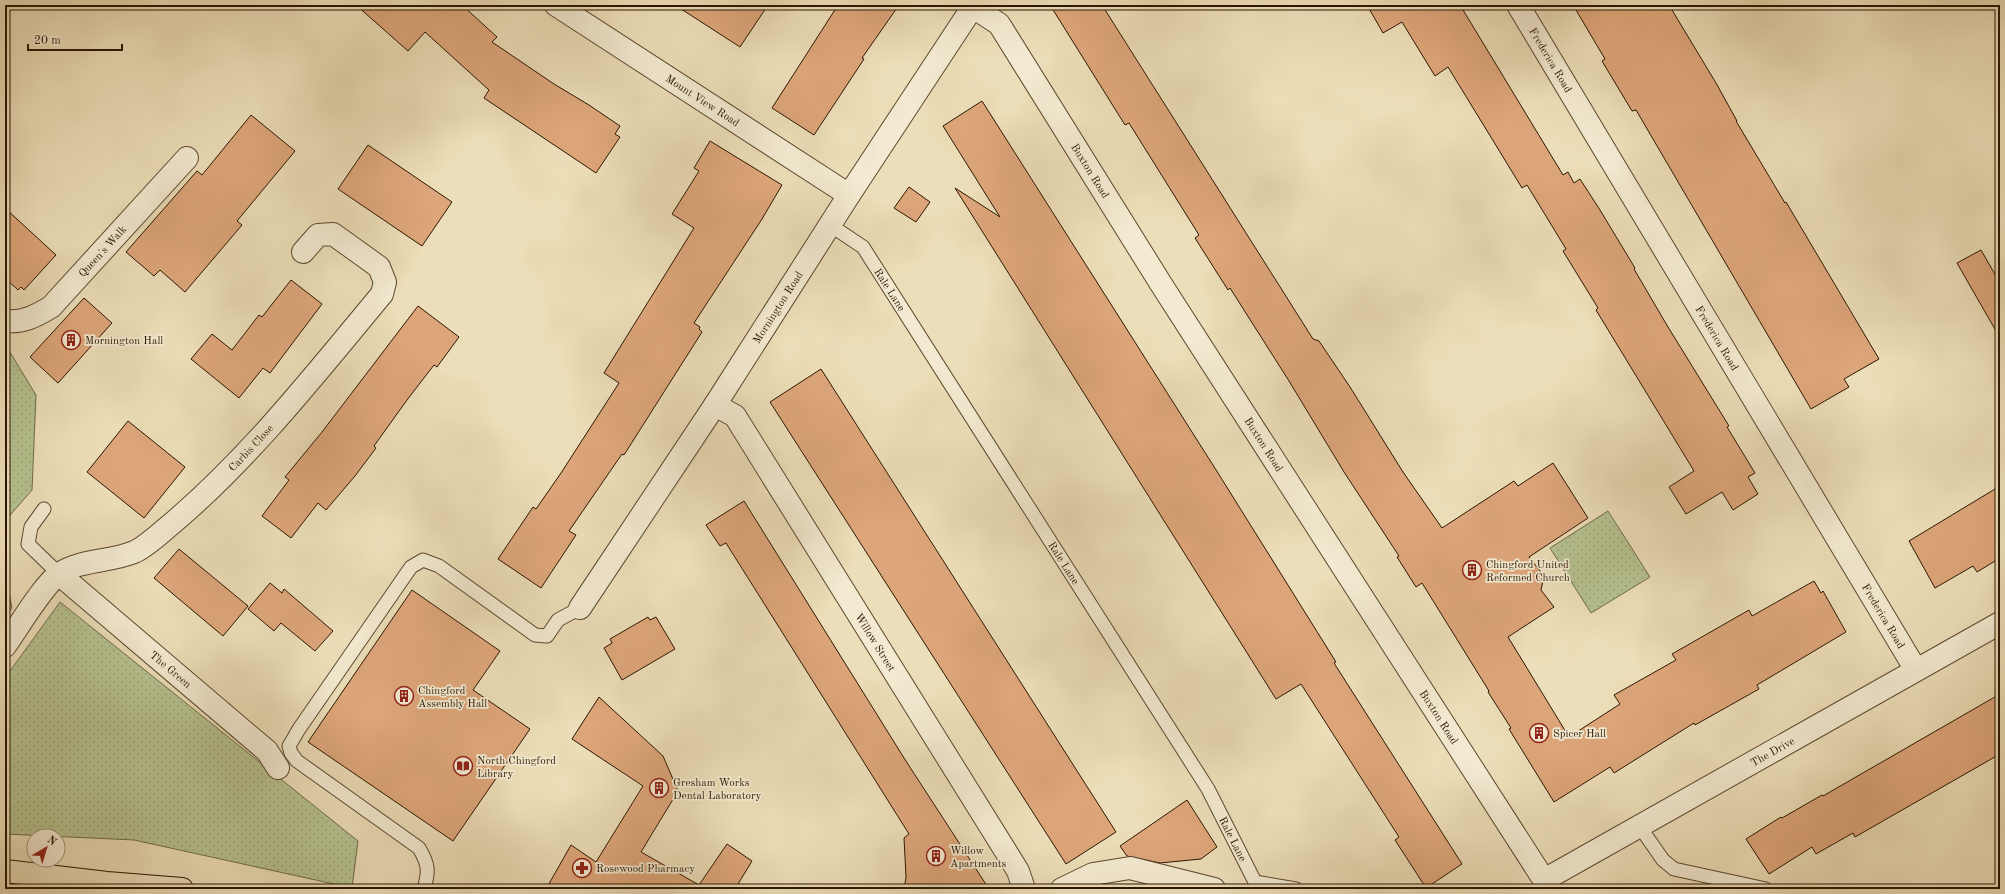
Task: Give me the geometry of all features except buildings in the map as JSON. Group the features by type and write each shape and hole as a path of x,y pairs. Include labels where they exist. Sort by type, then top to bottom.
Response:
{"main road":[{"path":"5,870 107,886 182,889"}],"street":[{"name":"Mount View Road","path":"556,5 849,195"},
{"name":"Frederica Road","path":"1518,5 1916,670"},
{"name":"Mornington Road","path":"580,608 715,405 849,195 974,6"},
{"name":"Buxton Road","path":"974,6 999,24 1161,284 1546,884"},
{"name":"Queen's Walk","path":"5,321 16,322 36,316 51,307 187,158"},
{"name":"Carbis Close","path":"5,646 48,586 59,574 75,566 136,552 175,520 229,471 283,412 382,294 385,282 380,267 333,234 318,235 303,252"},
{"name":"Willow Street","path":"715,405 735,416 1018,870 1024,889"},
{"name":"The Green","path":"59,574 267,751 278,768"},
{"name":"The Drive","path":"1546,884 1640,827 2000,623"},
{"path":"1062,889 1093,874 1130,868 1214,889"}],"lane":[{"name":"Rale Lane","path":"830,225 863,247 1208,789 1255,882 1296,889"},
{"path":"44,510 31,527 28,544 59,574"},
{"path":"424,889 429,874 426,860 419,848 297,762 291,753 289,746 299,729 411,567 423,560 439,566 535,636 547,636 558,620 580,608"},
{"path":"1640,827 1663,860 1674,869 1766,889"}],"green space":[{"path":"5,344 36,395 32,490 5,521"},
{"path":"1608,511 1650,577 1591,613 1550,548"},
{"path":"5,572 12,608 5,618"},
{"path":"60,602 358,841 352,888 134,840 66,837 66,828 26,828 26,835 5,834 5,678"}],"place":[{"name":"Mornington Hall","path":"71,340"},
{"name":"Chingford United Reformed Church","path":"1472,570"},
{"name":"Chingford Assembly Hall","path":"404,696"},
{"name":"Spicer Hall","path":"1539,733"},
{"name":"North Chingford Library","path":"463,766"},
{"name":"Gresham Works Dental Laboratory","path":"659,788"},
{"name":"Willow Apartments","path":"936,856"},
{"name":"Rosewood Pharmacy","path":"582,868"}]}
